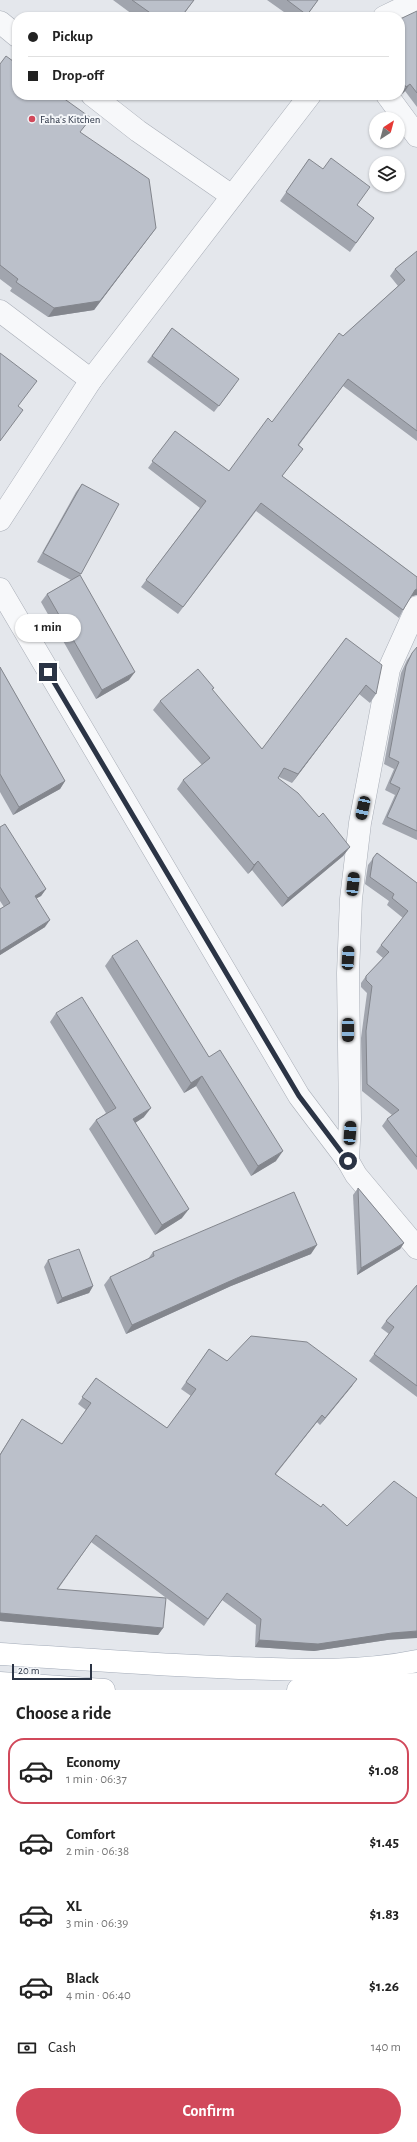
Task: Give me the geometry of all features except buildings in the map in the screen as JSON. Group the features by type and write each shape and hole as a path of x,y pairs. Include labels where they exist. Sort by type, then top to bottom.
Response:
{"main road":[{"path":"0,1654 167,1665 298,1683 417,1684"},
{"path":"298,1683 417,1661"},
{"path":"0,1683 104,1690"}],"street":[{"path":"394,12 417,1"},
{"path":"0,22 12,32"},
{"path":"98,100 138,131 232,196"},
{"path":"0,520 91,380 306,100"},
{"path":"390,100 417,136"},
{"path":"0,311 91,380"},
{"path":"0,589 299,1096 348,1161 356,1175 417,1248"},
{"path":"348,1161 350,1119 348,972 352,899 360,823 389,669 417,607"}],"place":[{"name":"Faha's Kitchen","path":"32,119"}],"route":[{"path":"48,672 299,1096 348,1161"}]}
